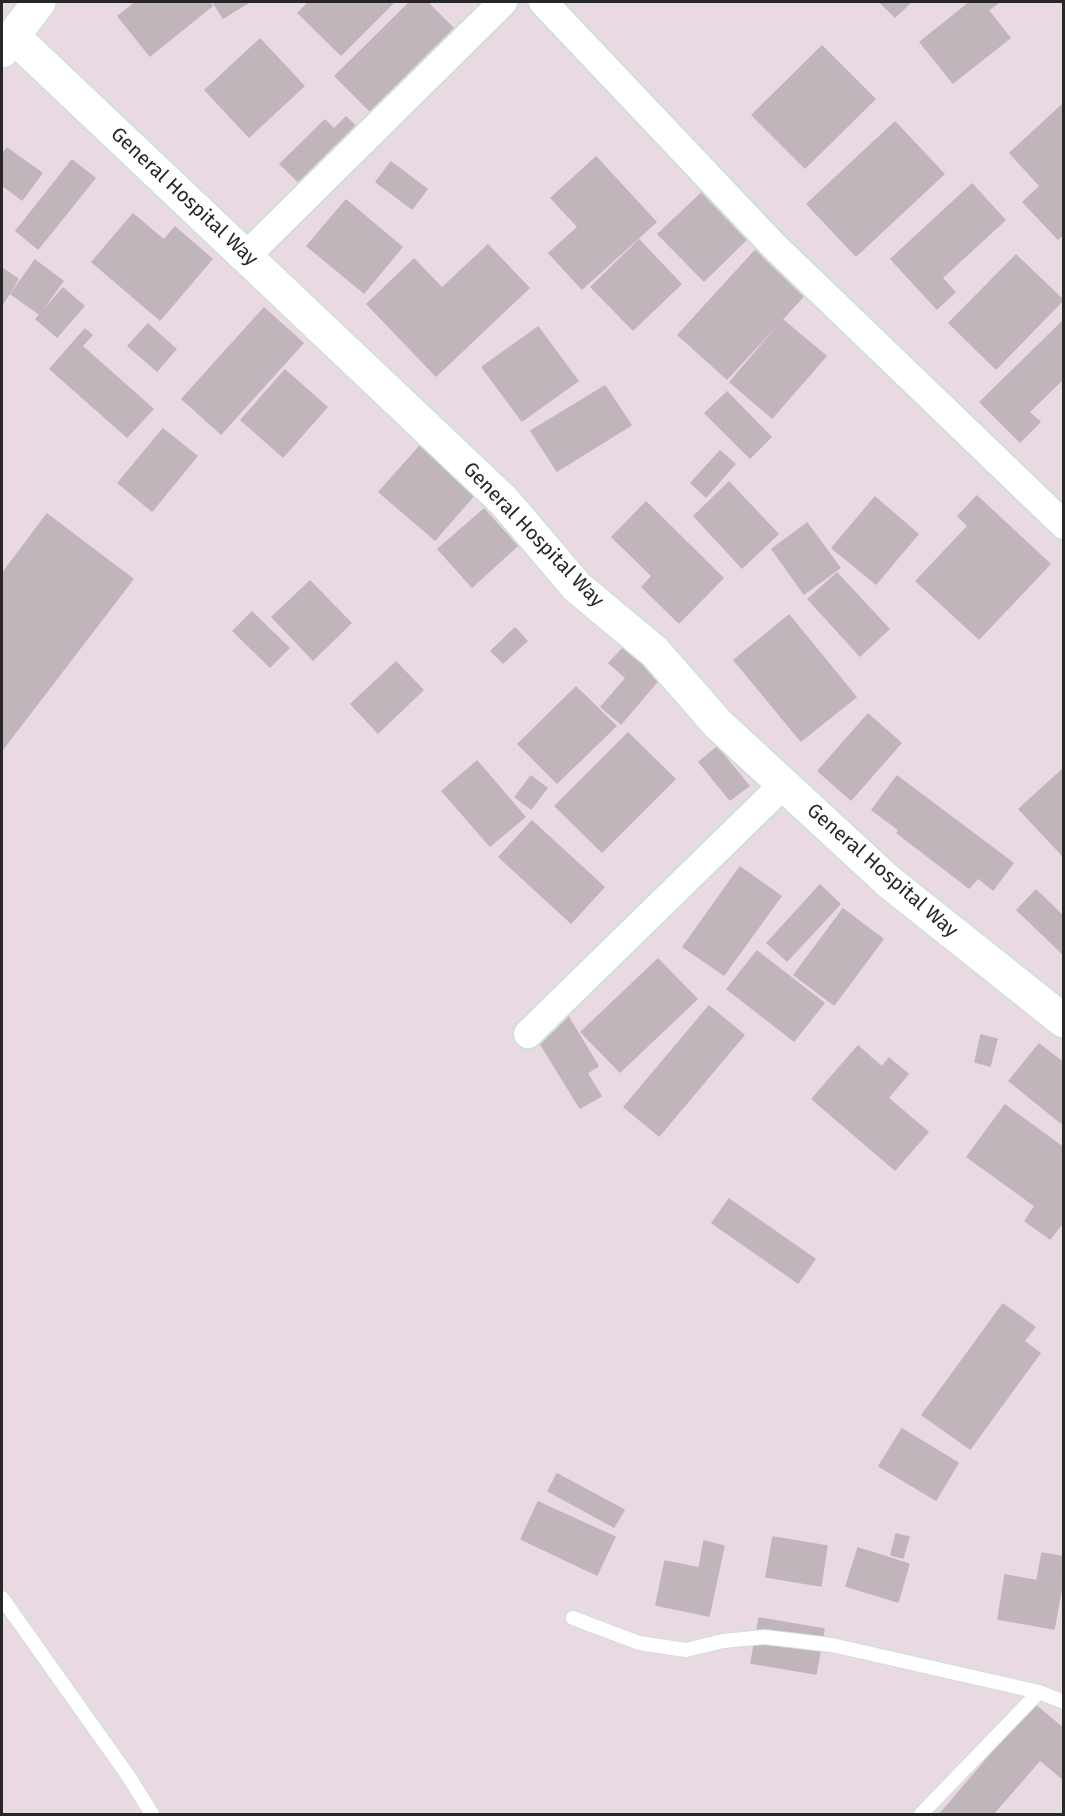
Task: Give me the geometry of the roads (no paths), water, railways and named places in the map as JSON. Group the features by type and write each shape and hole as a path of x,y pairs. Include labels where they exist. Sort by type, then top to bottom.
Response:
{"main road":[{"path":"7,43 39,2"},
{"name":"General Hospital Way","path":"7,43 246,256 504,501 577,587 655,652 718,724 890,882 1064,1021"}],"street":[{"path":"246,256 503,2"},
{"path":"543,2 774,246 1064,525"},
{"path":"528,1034 784,784"}],"lane":[{"path":"2,1598 129,1777 152,1815"},
{"path":"573,1618 639,1643 686,1650 723,1641 764,1636 832,1645 1039,1692 1064,1702"},
{"path":"921,1815 1039,1692"}]}
